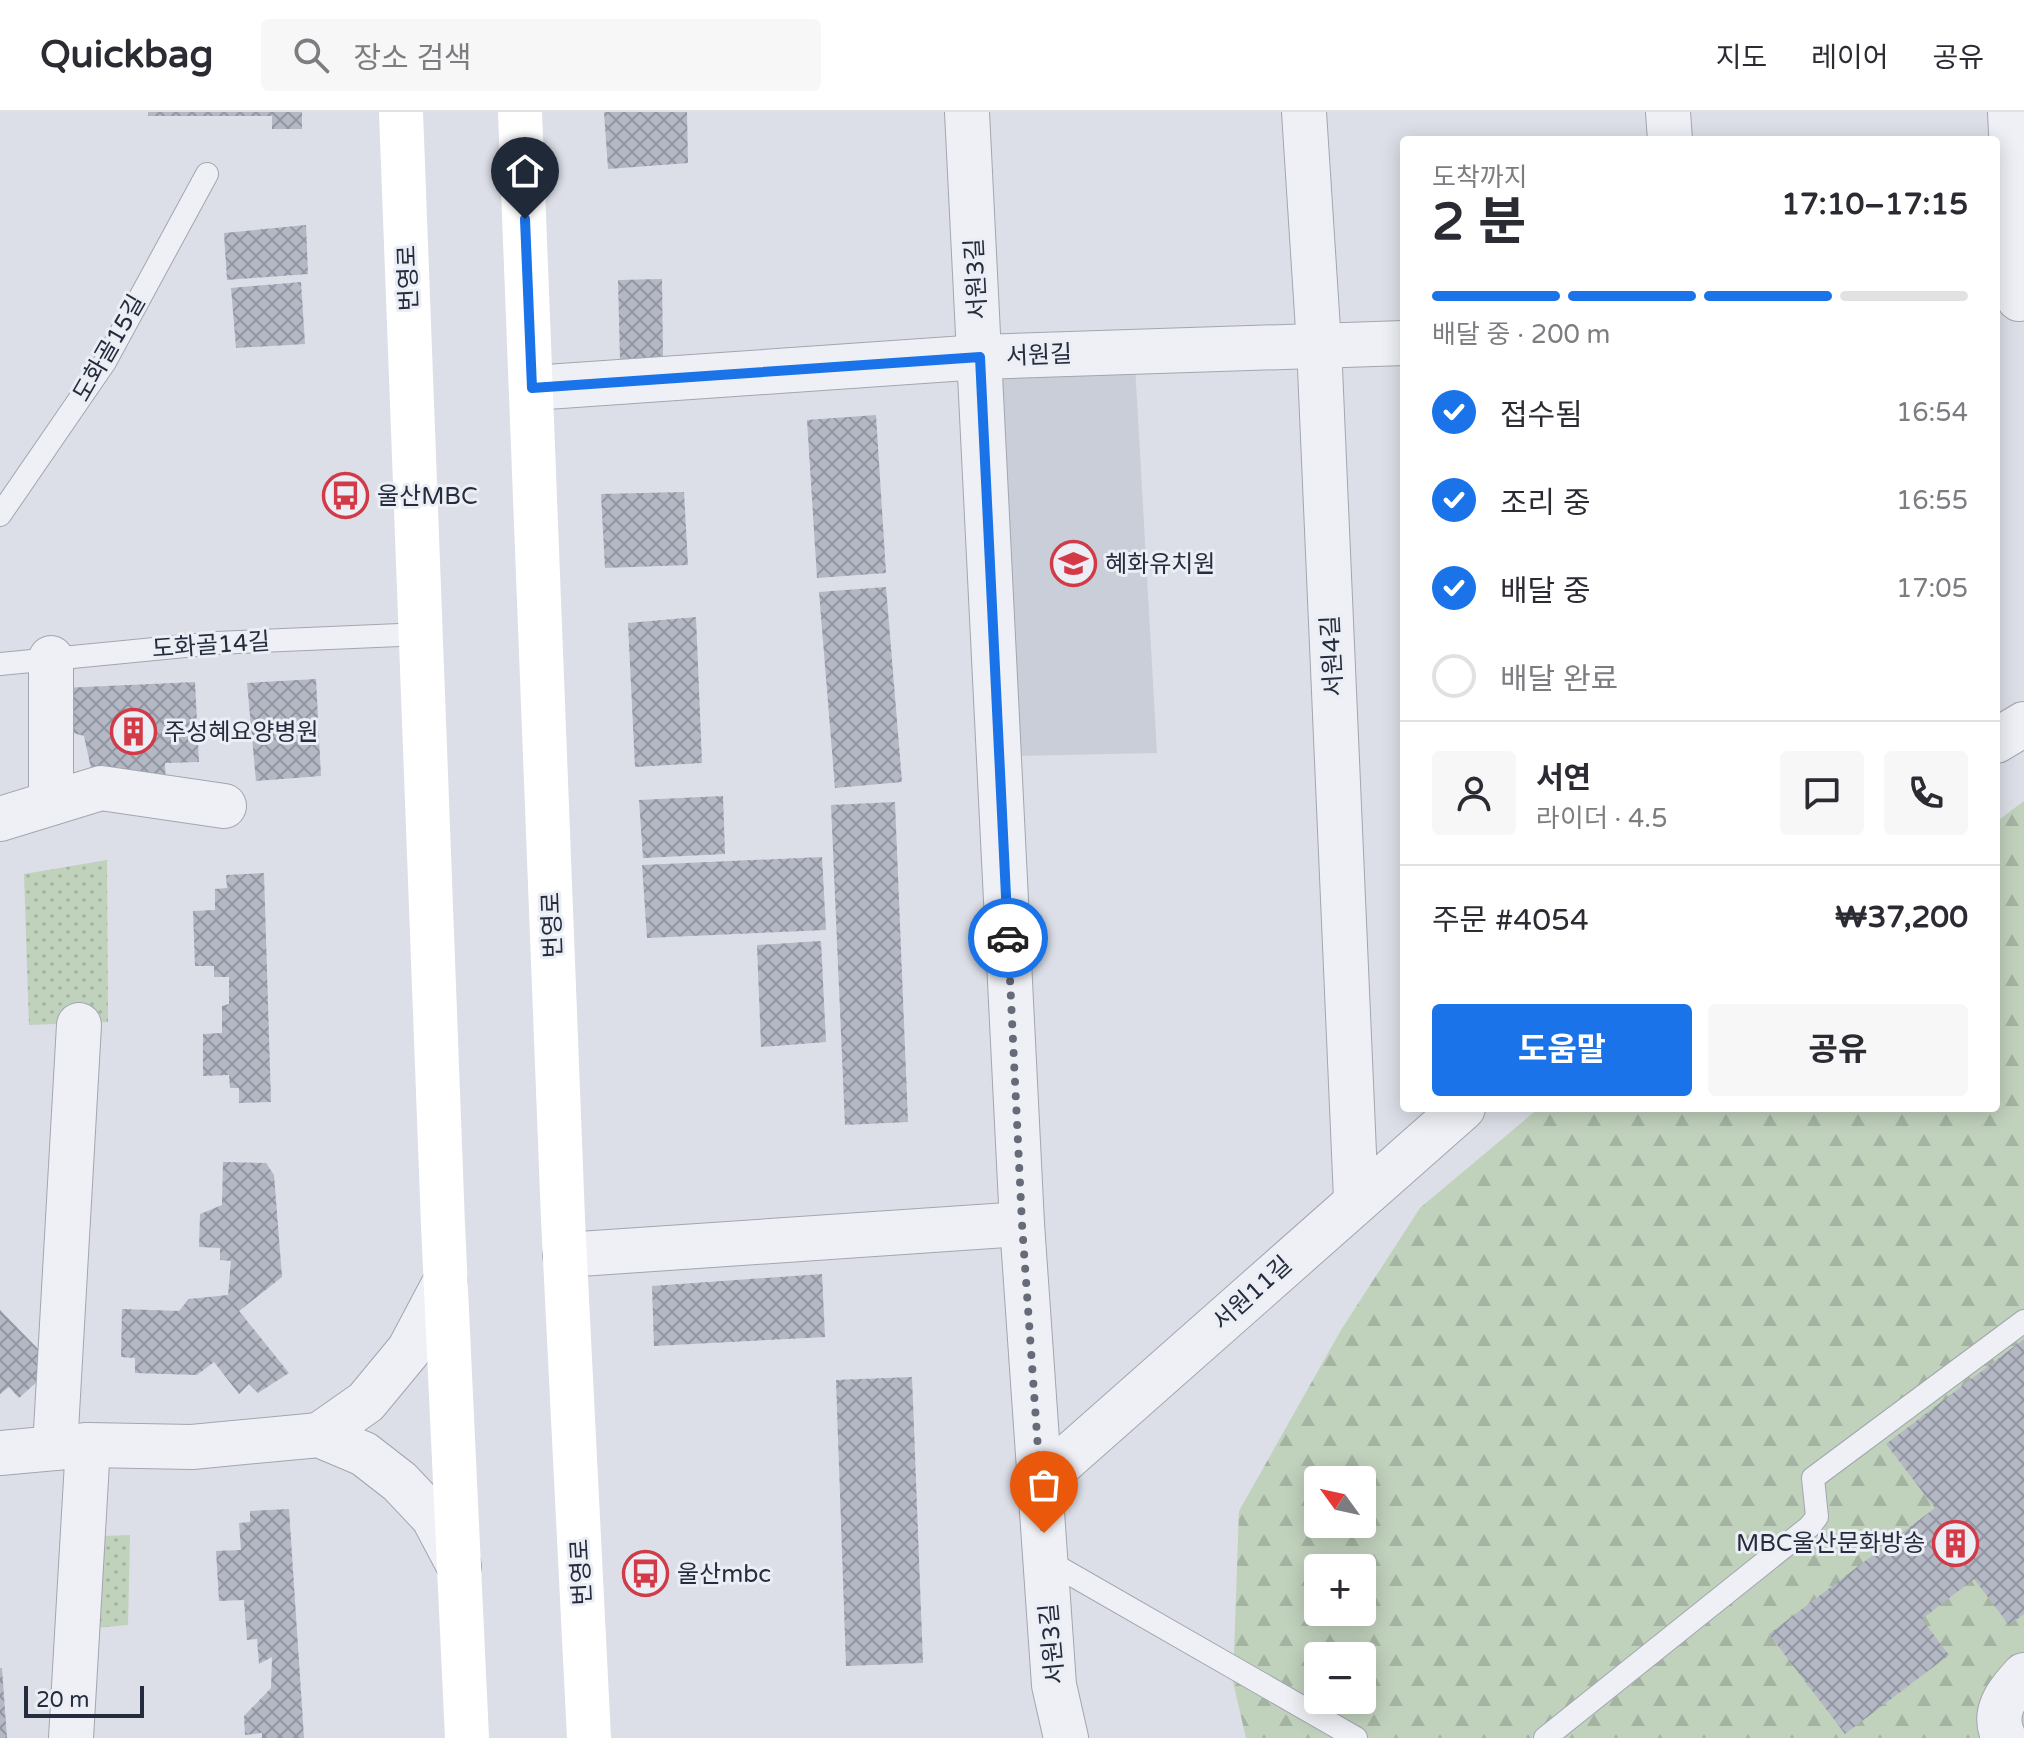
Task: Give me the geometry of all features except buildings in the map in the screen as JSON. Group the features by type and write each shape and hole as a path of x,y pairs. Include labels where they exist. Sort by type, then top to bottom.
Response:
{"main road":[{"name":"번영로","path":"401,112 445,1282 467,1738"},
{"name":"번영로","path":"520,112 565,1255 589,1738"}],"street":[{"name":"서원3길","path":"967,112 1022,1224 1054,1685 1066,1738"},
{"name":"서원4길","path":"1304,112 1319,345 1356,1199"},
{"path":"1668,112 1670,136"},
{"path":"2010,112 2013,299"},
{"name":"서원길","path":"532,388 980,357 1400,343"},
{"path":"51,658 51,803"},
{"path":"2000,739 2024,724"},
{"path":"0,819 101,788 224,806"},
{"path":"71,1738 71,1446 79,1025"},
{"name":"서원11길","path":"1042,1480 1356,1199 1458,1112"},
{"path":"565,1255 1022,1224"},
{"path":"319,1435 366,1402 409,1350 445,1282"},
{"path":"0,1453 71,1446 192,1447 319,1435 364,1454 400,1482 433,1517 459,1566"},
{"path":"2004,1738 1999,1727 2002,1700 2024,1675"}],"lane":[{"name":"도화골15길","path":"0,515 105,362 207,174"},
{"name":"도화골14길","path":"0,664 216,643 423,634"},
{"path":"1545,1738 1809,1527 1817,1517 1813,1478 2024,1321"},
{"path":"1046,1560 1356,1738"}],"shaded area":[{"name":"혜화유치원","path":"1135,365 1157,753 1012,756 993,374"}],"green space":[{"path":"2024,801 2024,1738 1246,1738 1233,1682 1239,1511 1341,1330 1420,1208 1534,1112 2000,1112 2000,819"},
{"path":"107,860 108,1022 29,1025 24,874"},
{"path":"130,1535 128,1625 74,1630 76,1537"}],"way so far":[{"path":"1008,938 1022,1224 1044,1533"}],"place":[{"name":"울산MBC","path":"346,496"},
{"name":"혜화유치원","path":"1074,564"},
{"name":"주성혜요양병원","path":"133,732"},
{"name":"MBC울산문화방송","path":"1956,1543"},
{"name":"울산mbc","path":"646,1574"}],"route":[{"path":"525,219 532,388 980,357 1008,938"}]}
